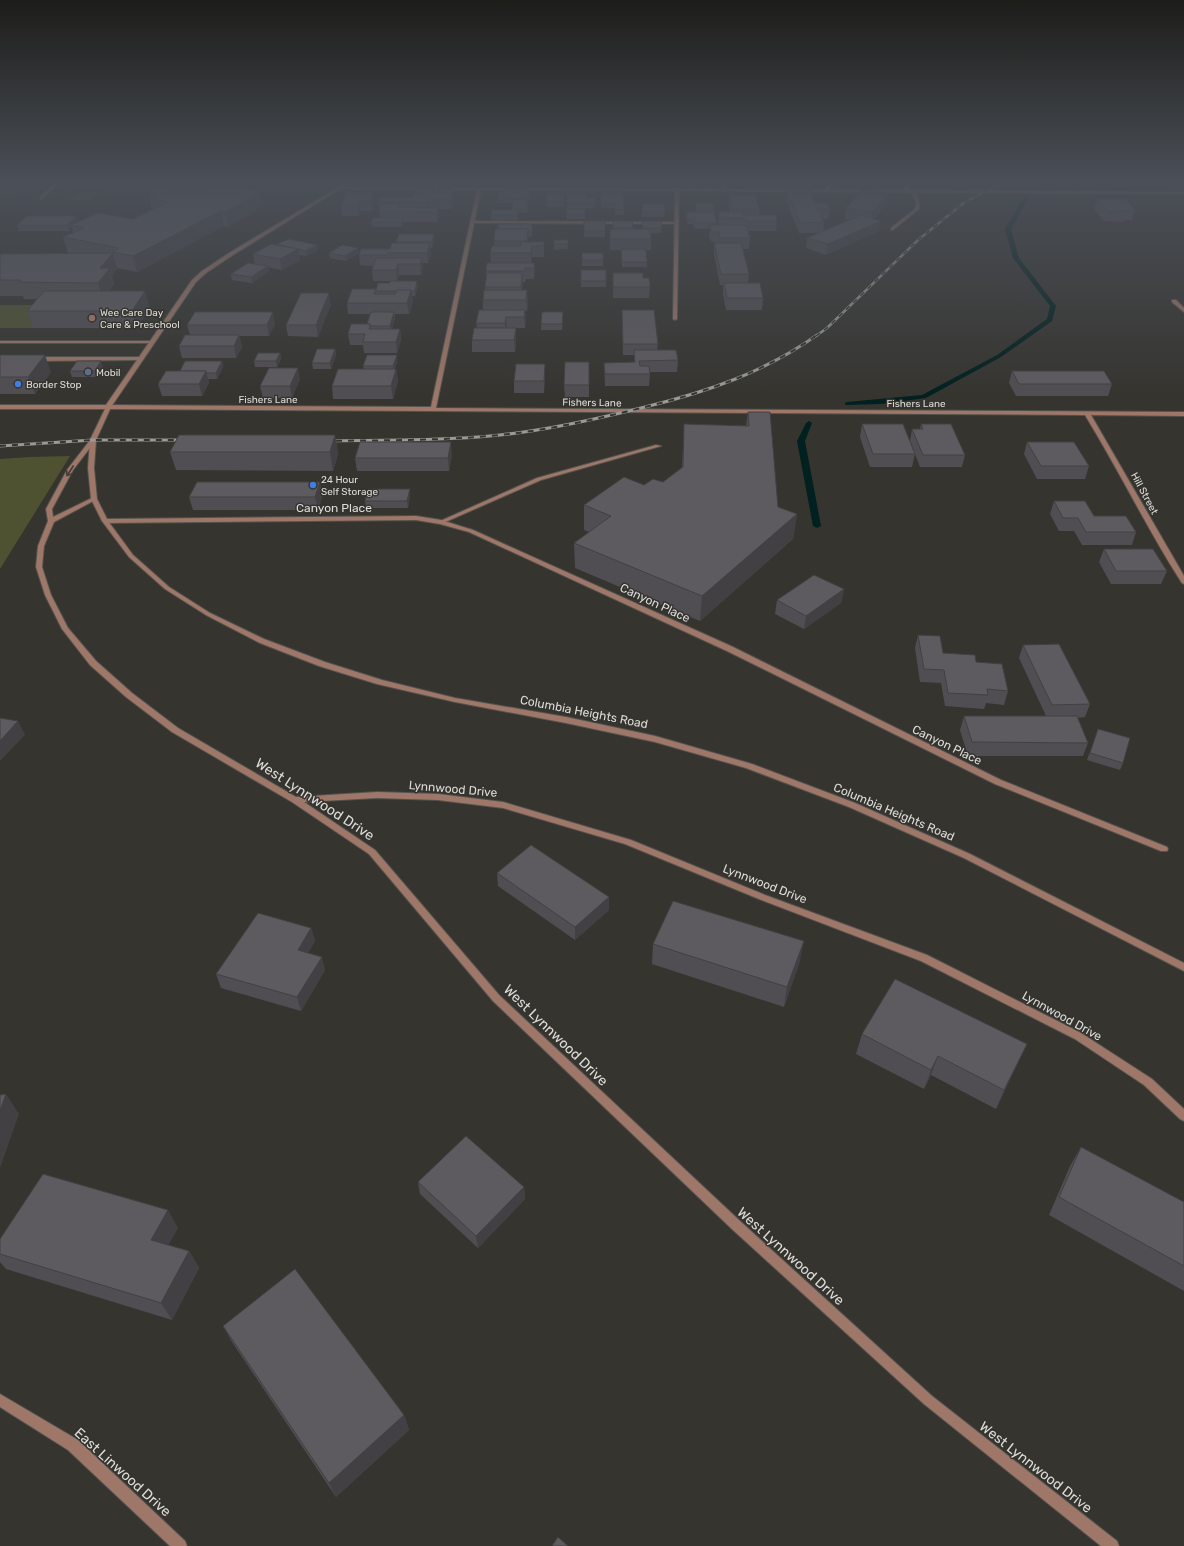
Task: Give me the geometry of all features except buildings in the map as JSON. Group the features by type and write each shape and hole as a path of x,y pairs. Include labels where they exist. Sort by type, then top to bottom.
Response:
{"street":[{"name":"Columbia Heights Road","path":"235,253 204,272 194,281 108,407 93,440 92,468 94,500 105,521 131,556 167,588 208,614 262,641 322,664 380,682 455,700 566,720 654,739 749,766 852,806 967,856 1184,967"},
{"path":"433,409 466,253"},
{"path":"675,319 676,253"},
{"path":"1174,301 1184,311"},
{"path":"0,342 152,342"},
{"path":"31,359 140,359"},
{"name":"Fishers Lane","path":"0,407 1184,414"},
{"name":"Hill Street","path":"1088,413 1114,455 1156,536 1184,582"},
{"name":"West Lynnwood Drive","path":"93,440 70,470 49,509 51,521 41,546 39,567 48,595 65,629 93,663 129,695 175,730 295,800 372,852 496,998 737,1226 928,1400 1112,1546"},
{"path":"441,522 539,479 658,446"},
{"path":"51,521 94,500"},
{"name":"Canyon Place","path":"105,521 416,518 441,522 471,531 730,649 998,782 1164,849"},
{"name":"Lynnwood Drive","path":"295,800 377,795 438,797 503,806 628,842 762,897 924,958 1078,1036 1148,1082 1184,1116"},
{"name":"East Linwood Drive","path":"0,1400 73,1445 180,1546"}],"green space":[{"path":"0,305 51,305 33,328 0,328"},
{"path":"70,456 0,569 0,459"}],"waterway":[{"path":"847,404 924,397 999,356 1050,320 1053,306 1016,258 1015,253"},
{"path":"809,423 801,441 817,526"}],"railway":[{"path":"816,336 827,328 904,253"},
{"path":"324,441 412,440 478,437 537,430 591,420 691,395 735,379 777,360 817,335"},
{"path":"0,446 93,440 188,440"}],"place":[{"name":"Wee Care Day Care & Preschool","path":"92,318"},
{"name":"Mobil","path":"88,372"},
{"name":"Border Stop","path":"18,384"},
{"name":"24 Hour Self Storage","path":"313,485"}]}
